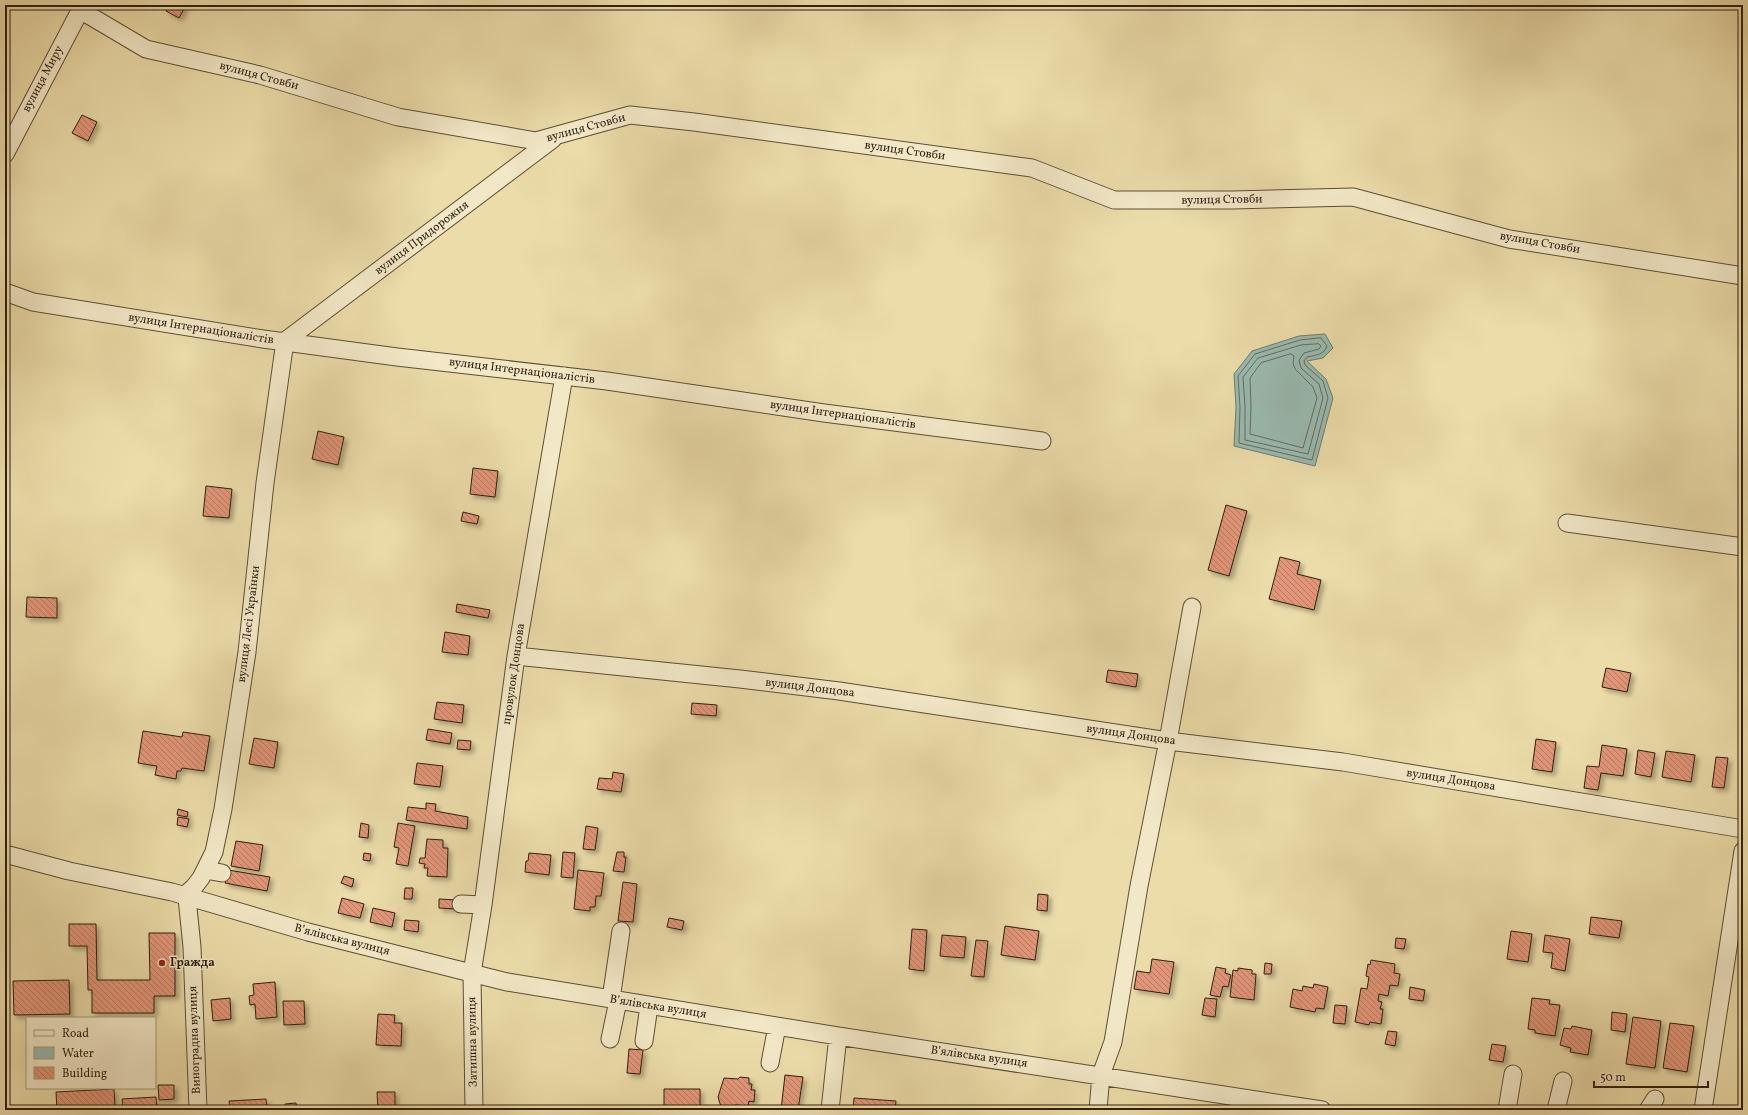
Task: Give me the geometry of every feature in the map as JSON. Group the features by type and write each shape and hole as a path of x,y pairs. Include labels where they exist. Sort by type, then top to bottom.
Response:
{"street":[{"name":"вулиця Стовби","path":"81,8 146,48 260,74 398,117 536,141 630,115 701,123 1032,168 1114,200 1232,200 1354,197 1509,239 1743,276"},
{"name":"вулиця Миру","path":"5,154 81,8"},
{"name":"вулиця Придорожня","path":"285,342 559,135"},
{"name":"вулиця Інтернаціоналістів","path":"5,292 33,302 285,342 397,357 564,376 824,413 1042,441"},
{"name":"вулиця Лесі Українки","path":"185,897 194,887 205,870 214,852 230,798 265,483 285,342"},
{"name":"провулок Донцова","path":"472,973 483,905 516,656 564,376"},
{"path":"1568,523 1743,547"},
{"path":"1098,1110 1101,1075 1113,1042 1139,886 1168,741 1192,607"},
{"name":"вулиця Донцова","path":"516,656 740,679 839,691 1168,741 1343,762 1743,829"},
{"path":"1703,1110 1743,851"},
{"name":"В’ялівська вулиця","path":"5,854 69,872 172,892 308,932 507,982 838,1036 1322,1110"},
{"path":"205,870 222,873"},
{"name":"Виноградна вулиця","path":"185,897 192,947 198,1110"},
{"path":"461,904 483,905"},
{"path":"610,1039 621,931"},
{"name":"Затишна вулиця","path":"472,973 474,1110"},
{"path":"644,1041 649,1006"},
{"path":"770,1063 776,1026"},
{"path":"830,1110 838,1036"},
{"path":"1507,1110 1513,1074"},
{"path":"1556,1110 1563,1081"}],"water":[{"path":"1325,334 1333,348 1323,358 1307,361 1326,379 1333,398 1315,466 1234,446 1236,407 1234,374 1252,351 1299,336"}],"building":[{"path":"170,5 186,5 179,18 166,11"},
{"path":"82,115 97,122 88,141 72,133"},
{"path":"318,431 344,437 338,465 312,459"},
{"path":"473,468 498,471 495,497 470,494"},
{"path":"206,486 232,489 229,518 203,516"},
{"path":"1226,505 1247,511 1229,576 1208,570"},
{"path":"463,512 479,516 477,524 461,521"},
{"path":"1280,557 1300,562 1297,574 1321,580 1314,610 1269,599"},
{"path":"27,597 57,598 57,618 26,617"},
{"path":"457,604 490,610 488,618 456,612"},
{"path":"445,632 470,636 468,655 442,652"},
{"path":"1606,668 1631,673 1627,692 1602,687"},
{"path":"1108,670 1138,674 1136,687 1106,682"},
{"path":"437,702 464,705 462,723 434,719"},
{"path":"692,703 717,705 716,716 691,714"},
{"path":"428,729 452,733 450,744 426,740"},
{"path":"143,731 182,737 183,732 210,736 204,771 182,768 181,771 177,771 176,779 155,775 157,766 138,763"},
{"path":"254,738 278,742 274,768 249,764"},
{"path":"1536,739 1556,742 1552,772 1532,769"},
{"path":"458,740 471,741 470,750 457,749"},
{"path":"1602,745 1627,749 1623,776 1601,773 1598,790 1584,788 1587,766 1599,767"},
{"path":"1638,750 1655,753 1651,777 1635,774"},
{"path":"1666,751 1695,755 1691,782 1662,777"},
{"path":"1716,757 1728,758 1724,788 1712,787"},
{"path":"417,763 443,766 440,787 414,784"},
{"path":"613,772 624,774 621,792 597,789 599,778 612,779"},
{"path":"426,803 436,804 435,811 468,817 467,829 406,820 408,807 426,809"},
{"path":"178,809 188,812 187,817 177,815"},
{"path":"178,817 189,819 187,827 177,825"},
{"path":"361,823 369,825 368,838 359,837"},
{"path":"398,823 415,826 408,866 396,864 399,848 394,847"},
{"path":"586,826 598,828 595,850 583,849"},
{"path":"427,839 443,840 443,848 448,848 447,877 427,876 428,868 424,868 425,864 419,863 420,858 425,858"},
{"path":"236,841 263,845 259,871 231,866"},
{"path":"563,852 575,853 573,878 561,877"},
{"path":"617,852 624,852 624,857 626,857 624,872 613,871"},
{"path":"364,853 371,854 370,861 363,860"},
{"path":"529,853 551,855 549,875 525,872 526,861 528,861"},
{"path":"228,870 270,877 267,891 225,883"},
{"path":"578,870 604,873 601,896 596,896 595,907 590,907 590,911 574,909"},
{"path":"344,876 354,879 352,887 341,883"},
{"path":"623,882 637,884 633,922 618,921"},
{"path":"405,888 413,888 412,899 404,899"},
{"path":"1038,894 1048,895 1047,911 1037,910"},
{"path":"342,898 364,904 360,918 338,913"},
{"path":"439,899 457,900 457,909 439,908"},
{"path":"373,908 395,913 392,927 370,922"},
{"path":"1591,917 1622,921 1619,938 1589,934"},
{"path":"669,918 684,921 682,930 667,927"},
{"path":"405,920 419,921 418,932 404,930"},
{"name":"Гражда","path":"69,924 96,924 97,980 150,980 149,933 175,933 175,996 154,996 154,1013 92,1013 92,990 88,990 87,946 69,946"},
{"path":"1005,926 1039,931 1035,960 1001,955"},
{"path":"912,929 927,930 924,971 909,969"},
{"path":"1511,931 1532,934 1528,962 1507,959"},
{"path":"942,935 966,937 964,958 940,956"},
{"path":"1545,935 1570,939 1565,971 1551,968 1553,953 1543,952"},
{"path":"1396,938 1406,939 1404,949 1395,948"},
{"path":"976,940 988,941 984,977 971,976"},
{"path":"1152,959 1174,962 1169,994 1134,989 1137,971 1150,973"},
{"path":"1371,960 1395,964 1394,973 1400,974 1398,986 1390,985 1388,996 1379,994 1378,1001 1382,1002 1380,1009 1383,1009 1381,1024 1370,1022 1369,1025 1355,1022 1361,988 1367,989 1369,977 1366,976 1368,964 1370,965"},
{"path":"1265,963 1272,964 1271,974 1264,974"},
{"path":"1216,967 1226,969 1225,973 1231,975 1228,987 1223,986 1220,997 1210,995"},
{"path":"1238,968 1252,970 1252,974 1256,974 1254,1000 1230,997 1233,970 1238,971"},
{"path":"69,980 70,1014 14,1015 13,981"},
{"path":"275,982 277,1017 256,1019 255,1004 250,1005 249,996 254,995 253,984"},
{"path":"1314,984 1328,987 1324,1009 1316,1008 1315,1012 1290,1007 1293,989 1302,991 1303,986 1313,988"},
{"path":"1410,987 1425,990 1423,1001 1409,999"},
{"path":"230,998 231,1019 213,1021 211,1000"},
{"path":"1205,998 1217,999 1215,1017 1202,1015"},
{"path":"1532,998 1550,1000 1549,1004 1560,1005 1555,1036 1535,1033 1535,1030 1528,1029"},
{"path":"283,1001 304,1001 305,1024 284,1025"},
{"path":"1335,1005 1347,1006 1345,1024 1333,1023"},
{"path":"1612,1012 1627,1014 1625,1032 1611,1030"},
{"path":"378,1014 395,1015 394,1023 402,1023 401,1046 376,1045"},
{"path":"1633,1017 1661,1021 1655,1068 1626,1064"},
{"path":"1670,1023 1694,1026 1687,1072 1663,1068"},
{"path":"1572,1026 1592,1030 1588,1055 1570,1052 1571,1048 1560,1045 1564,1028 1571,1029"},
{"path":"1388,1031 1397,1032 1395,1046 1385,1044"},
{"path":"1492,1044 1506,1046 1503,1062 1489,1060"},
{"path":"629,1049 643,1050 640,1074 627,1073"},
{"path":"785,1075 803,1077 798,1110 781,1110"},
{"path":"740,1077 749,1078 749,1084 752,1084 751,1090 755,1090 754,1102 749,1101 748,1106 735,1105 735,1110 722,1110 718,1097 724,1078 738,1079"},
{"path":"158,1085 174,1085 174,1099 159,1100"},
{"path":"114,1089 115,1108 57,1110 56,1092"},
{"path":"664,1089 700,1089 700,1110 664,1110"},
{"path":"377,1092 395,1092 395,1110 378,1110"},
{"path":"156,1097 157,1110 123,1110 122,1099"},
{"path":"854,1098 896,1101 895,1110 853,1110"},
{"path":"266,1099 267,1110 230,1110 229,1101"},
{"path":"296,1103 297,1110 285,1110 285,1104"}],"place":[{"name":"Гражда","path":"162,963"}]}
